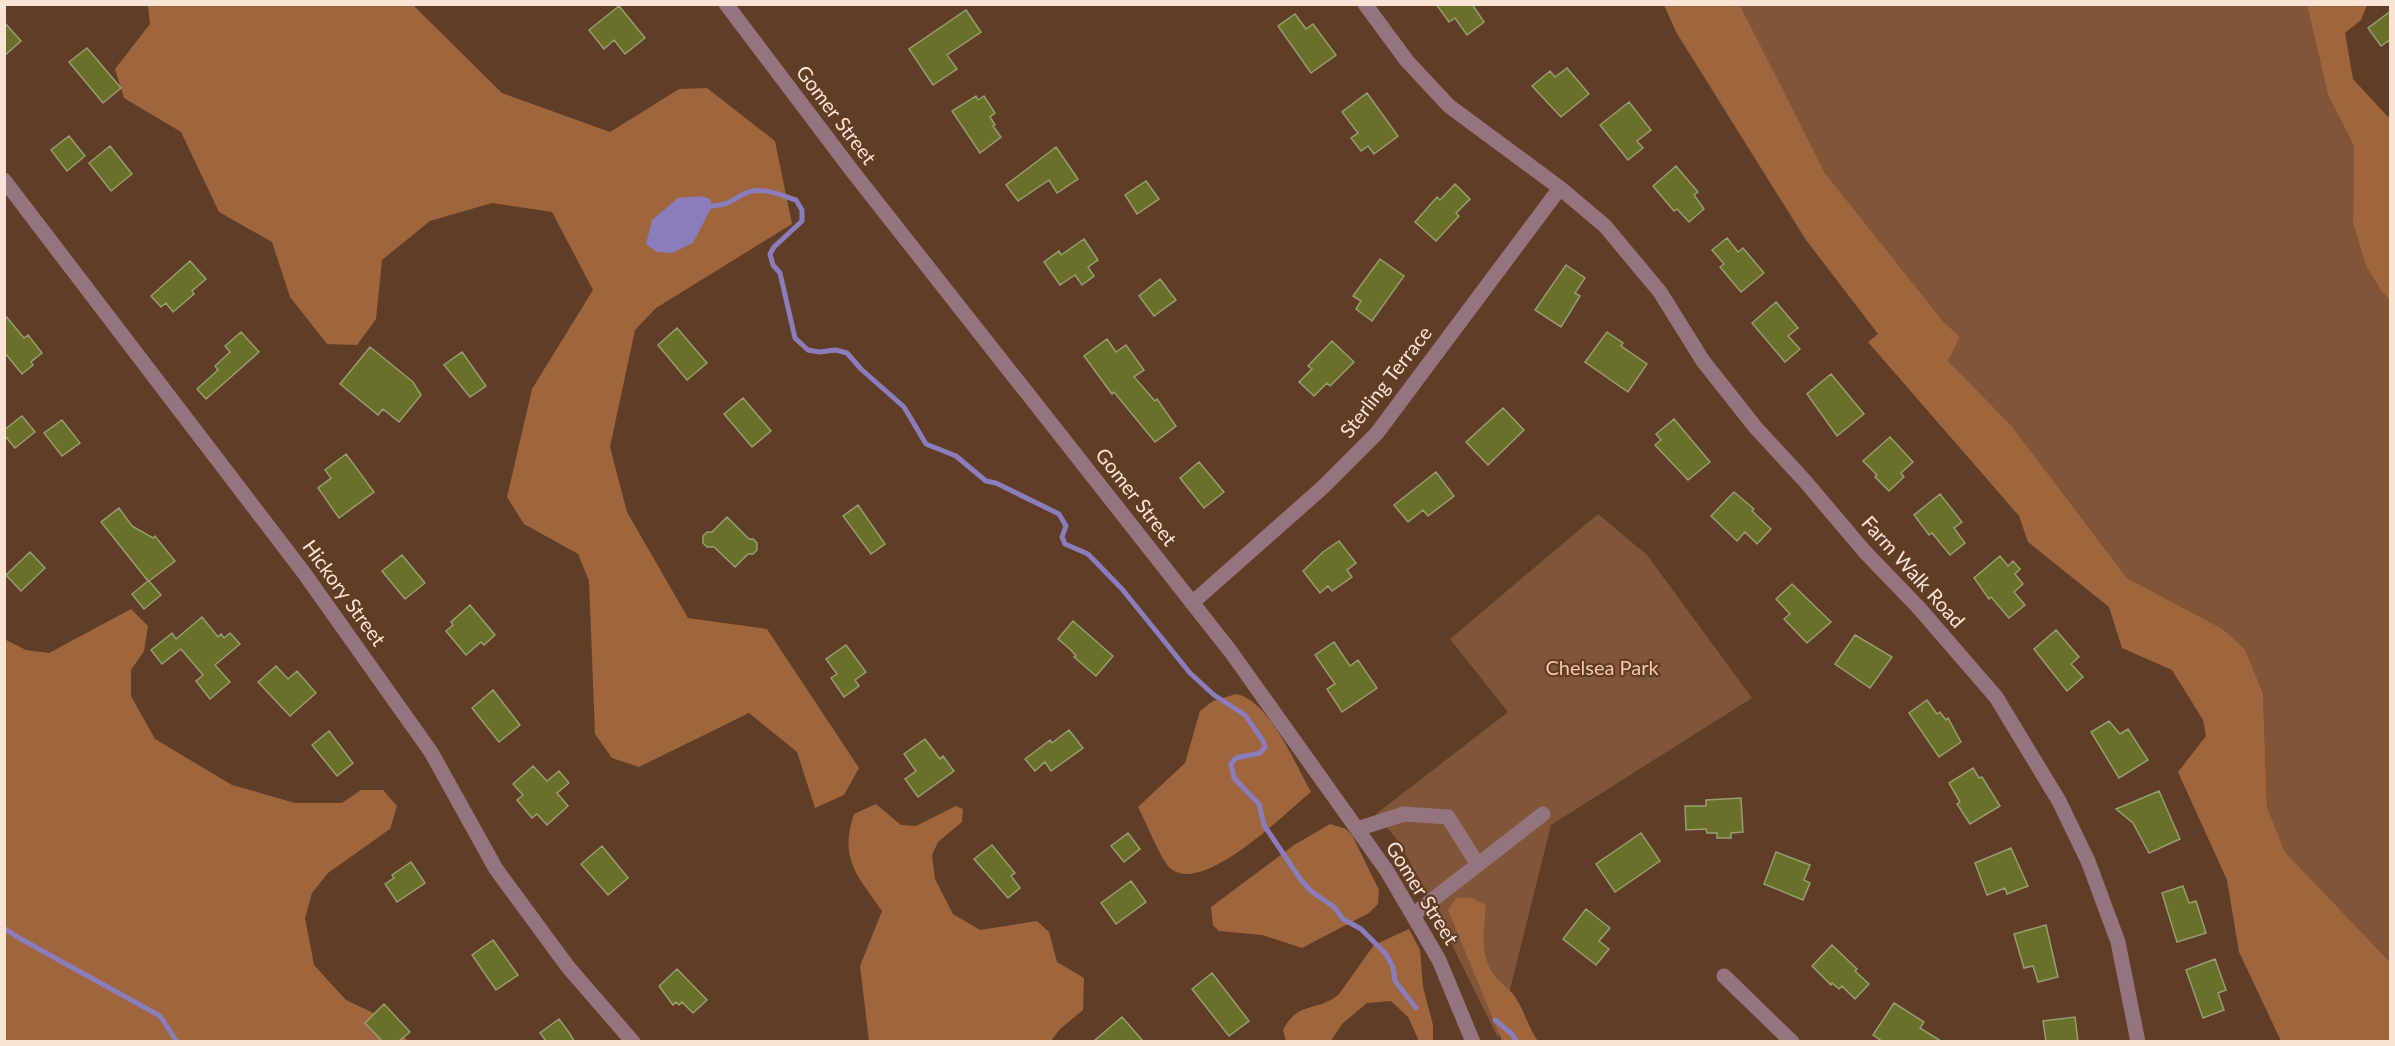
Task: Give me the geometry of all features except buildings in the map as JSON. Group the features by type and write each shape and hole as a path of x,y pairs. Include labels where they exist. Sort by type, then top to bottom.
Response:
{"street":[{"name":"Gomer Street","path":"726,4 852,172 1231,652 1387,871 1439,960 1473,1041"},
{"name":"Farm Walk Road","path":"1365,4 1407,60 1449,106 1560,188 1605,226 1660,292 1703,361 1756,428 1996,697 2059,801 2088,861 2118,942 2138,1041"},
{"name":"Hickory Street","path":"4,180 286,548 431,752 496,869 568,967 633,1041"},
{"name":"Sterling Terrace","path":"1192,603 1322,488 1377,433 1560,188"},
{"path":"1357,829 1404,814 1448,817 1478,865"},
{"path":"1413,915 1543,814"},
{"path":"1724,976 1792,1041"}],"green space":[{"path":"1740,5 2307,5 2328,95 2354,146 2353,223 2366,266 2382,292 2390,300 2390,962 2285,852 2267,807 2263,693 2245,649 2223,629 2127,578 2011,425 1948,361 1960,337 1943,321 1825,173"},
{"name":"Chelsea Park","path":"1598,514 1647,555 1752,698 1551,825 1498,1038 1421,882 1398,841 1376,814 1508,712 1450,639"}],"shaded area":[{"path":"148,5 413,5 502,93 610,132 679,89 707,88 775,141 792,224 656,308 635,330 610,447 627,512 688,618 767,629 859,768 844,795 815,808 797,752 749,713 639,767 612,758 595,734 589,581 578,554 524,524 507,497 532,389 593,290 552,212 492,203 430,221 382,260 376,319 357,345 327,344 290,297 272,242 219,212 181,132 124,98 115,69 150,24"},
{"path":"1664,5 1740,5 1825,173 1943,321 1960,337 1948,361 2011,425 2127,578 2223,629 2245,649 2263,693 2267,807 2285,852 2390,962 2390,1041 2281,1041 2239,952 2227,880 2178,772 2206,736 2203,720 2172,670 2122,648 2109,607 2028,542 2019,516 1868,342 1878,334 1806,240 1676,32"},
{"path":"2307,5 2367,5 2361,20 2345,33 2353,79 2390,119 2390,300 2382,292 2366,266 2353,223 2354,146 2328,95"},
{"path":"702,196 710,199 712,206 693,243 672,253 657,252 646,244 652,220 678,198"},
{"path":"131,609 148,626 144,651 131,670 131,696 155,739 232,785 295,803 342,803 361,790 383,790 397,806 390,829 328,873 312,893 305,918 314,965 346,1000 386,1019 408,1041 5,1041 4,639 26,650 49,653"},
{"path":"1236,694 1248,699 1270,720 1311,792 1264,832 1222,862 1202,871 1184,874 1166,864 1138,807 1185,763 1200,711 1213,701"},
{"path":"876,804 901,825 916,826 956,806 963,809 962,822 938,842 932,855 935,879 953,914 980,930 1037,921 1049,932 1057,962 1084,978 1083,1010 1059,1030 1051,1041 869,1041 860,966 882,911 853,866 849,843 854,814"},
{"path":"1330,824 1346,829 1352,835 1379,890 1378,904 1369,913 1302,948 1262,935 1219,931 1213,925 1211,907 1294,845"},
{"path":"1456,898 1472,898 1486,905 1484,942 1490,968 1515,996 1538,1041 1502,1041 1448,910"},
{"path":"1409,929 1420,950 1423,987 1433,1025 1433,1041 1419,1041 1408,1017 1391,1001 1367,1003 1342,1024 1331,1041 1286,1041 1283,1030 1295,1014 1331,1000 1339,994 1374,945"}],"waterway":[{"path":"712,206 726,203 757,190 796,200 802,210 802,221 774,247 770,254 773,265 780,273 795,338 808,350 819,352 836,350 847,353 861,369 904,407 926,444 956,456 986,481 996,483 1059,514 1066,526 1062,537 1065,544 1088,554 1122,589 1190,673 1214,695 1245,715 1265,747 1260,753 1236,758 1231,764 1234,778 1259,804 1264,825 1301,880 1311,891 1334,907 1343,919 1361,929 1386,954 1393,967 1395,981 1416,1008"},
{"path":"4,928 160,1016 177,1042"},
{"path":"1495,1020 1512,1034 1517,1042"}]}
